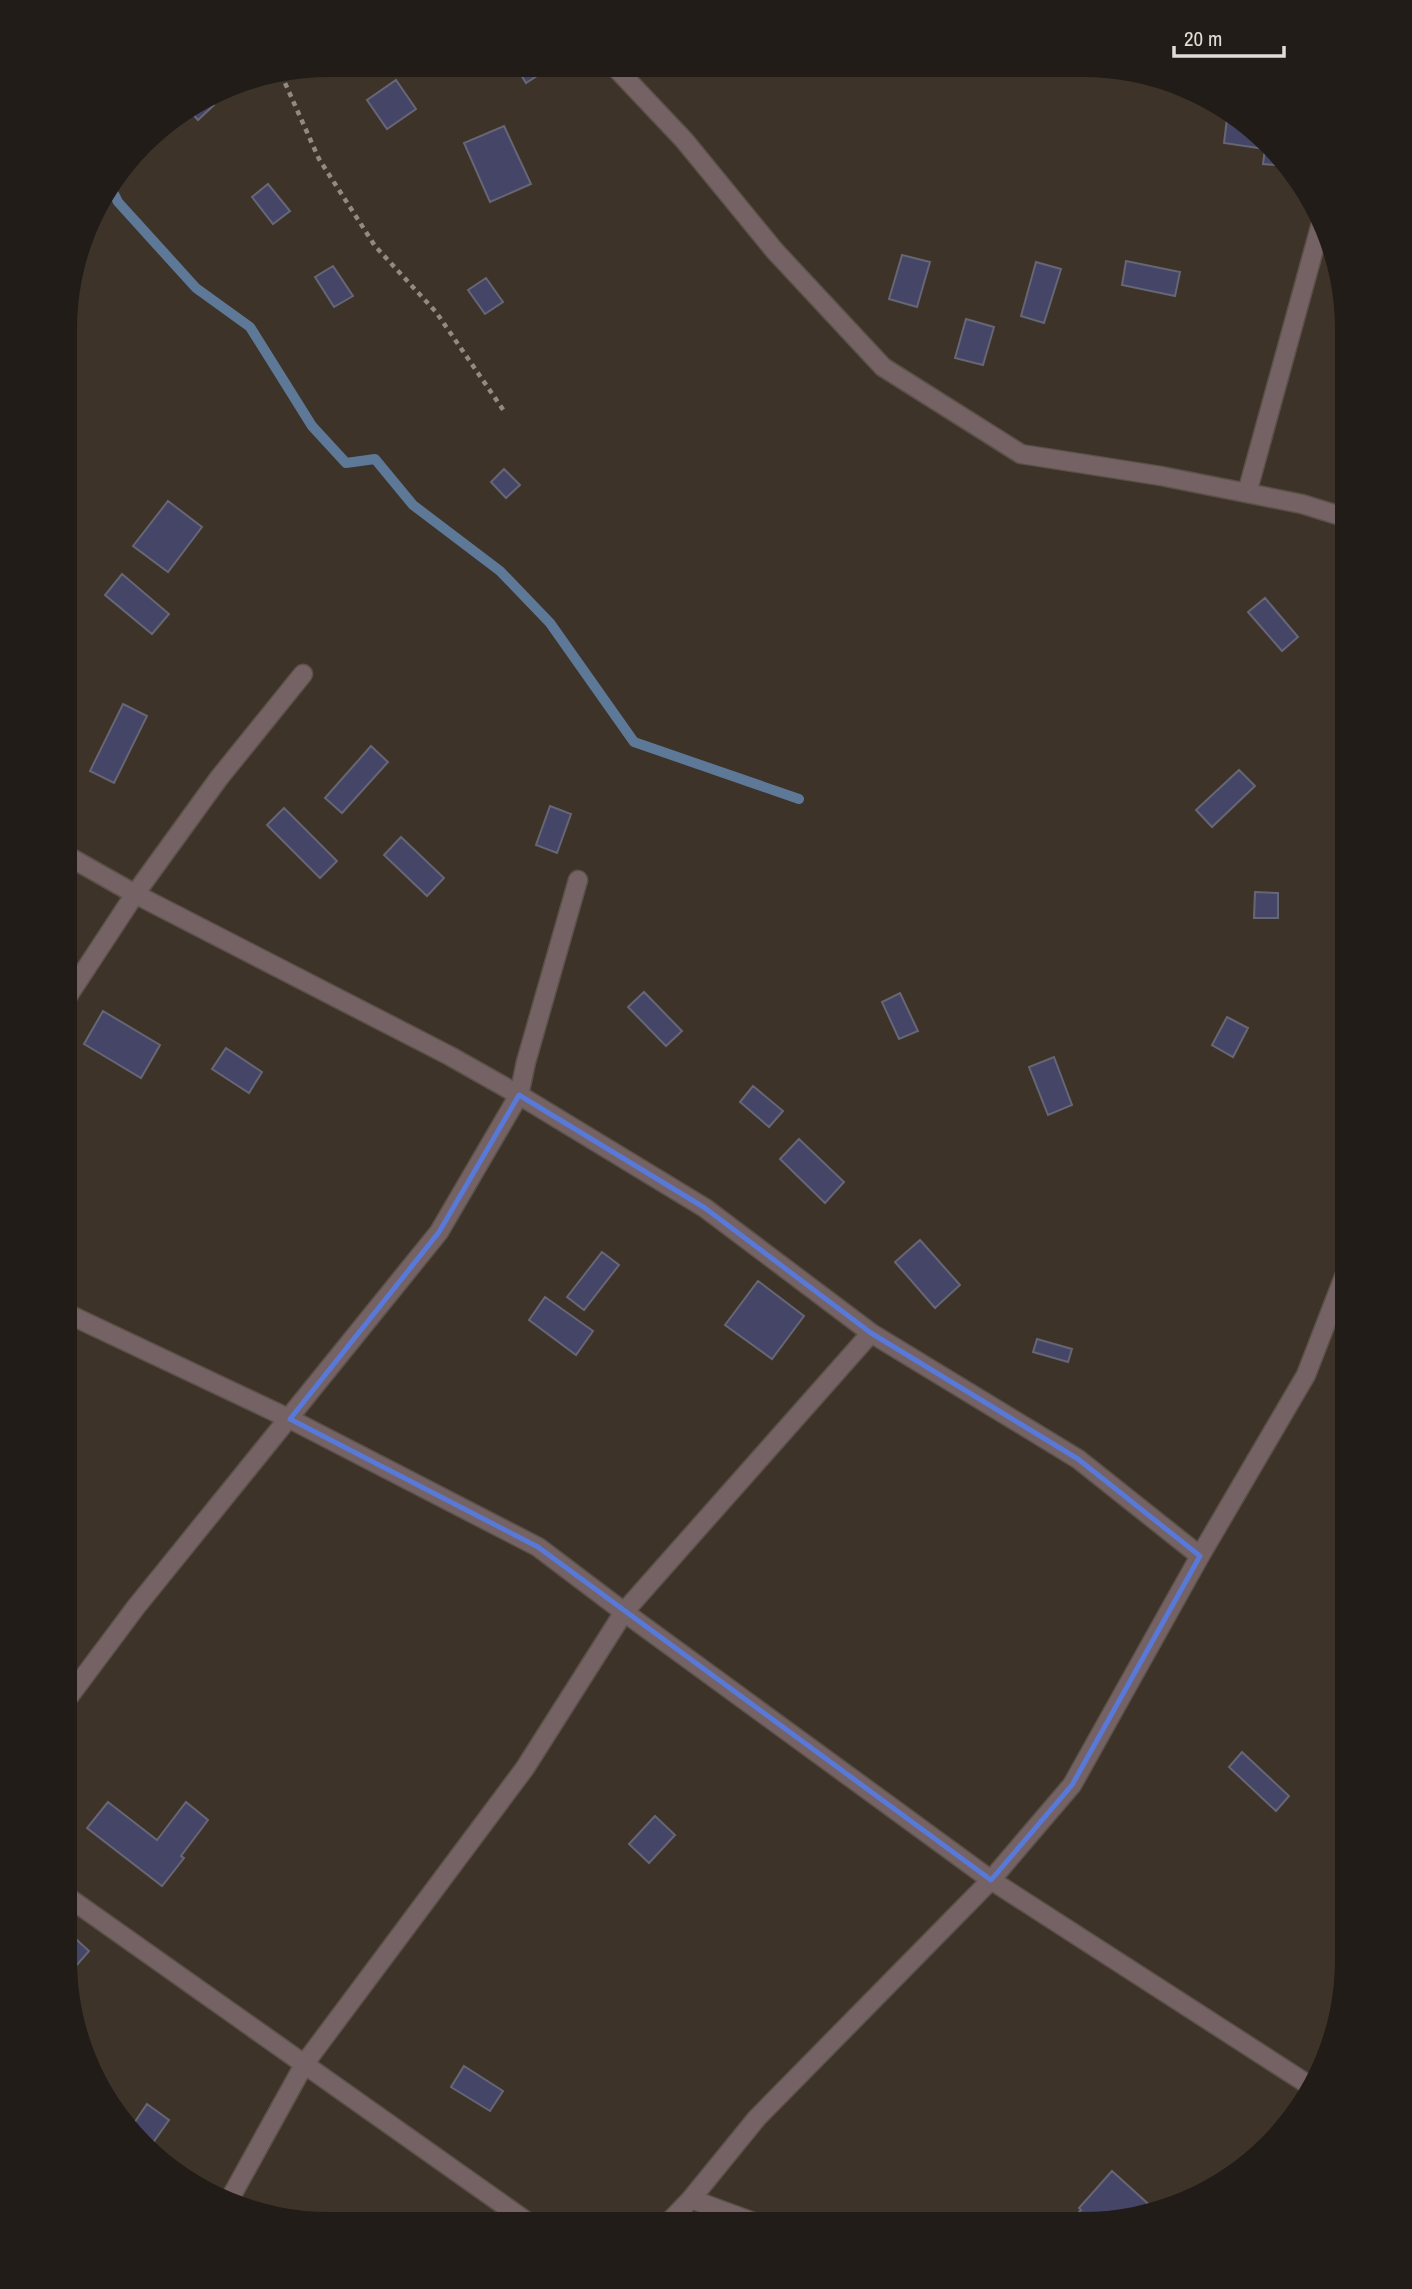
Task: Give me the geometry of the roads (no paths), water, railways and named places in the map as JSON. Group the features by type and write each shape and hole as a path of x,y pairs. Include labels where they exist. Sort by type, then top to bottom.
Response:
{"street":[{"path":"624,77 684,140 774,250 883,367 1021,454 1247,493 1302,504 1335,514"},
{"path":"1247,493 1317,236"},
{"path":"77,982 135,894 219,778 303,674"},
{"path":"77,861 135,894 450,1056 705,1208 871,1333 1078,1459 1200,1556"},
{"path":"77,1686 136,1607 439,1232 519,1095 578,880"},
{"path":"679,2212 757,2118 991,1880 1072,1785 1200,1556 1306,1375 1335,1300"},
{"path":"77,1317 290,1419 538,1546 991,1880 1304,2082"},
{"path":"233,2193 305,2063 525,1768 624,1612 871,1333"},
{"path":"77,1903 514,2212"},
{"path":"691,2199 726,2212"}],"waterway":[{"path":"115,196 196,288 250,327 312,426 346,463 375,459 413,505 500,571 550,623 634,742 799,799"}]}
